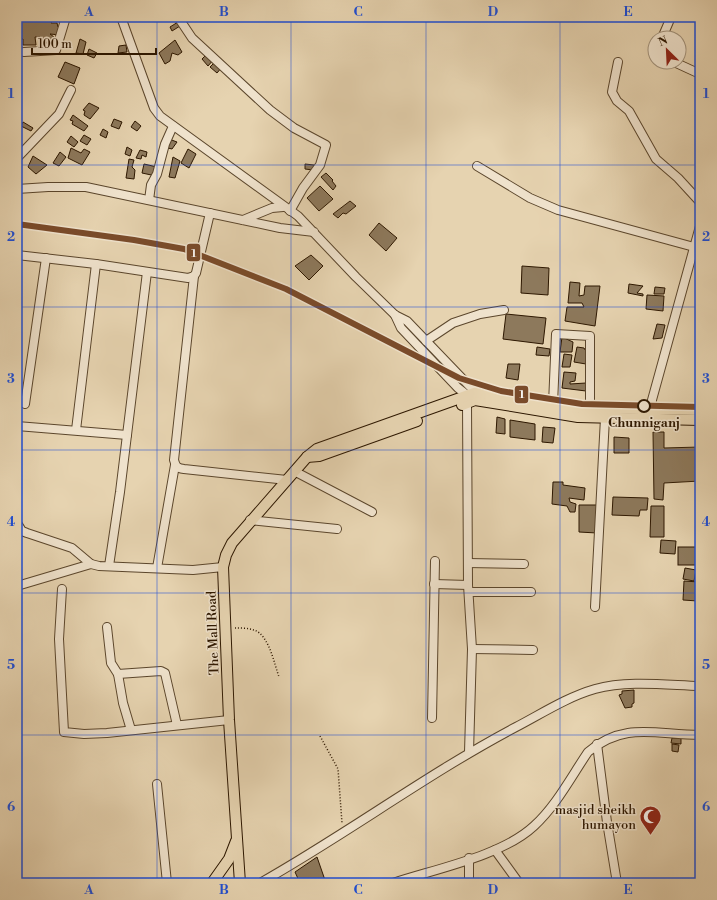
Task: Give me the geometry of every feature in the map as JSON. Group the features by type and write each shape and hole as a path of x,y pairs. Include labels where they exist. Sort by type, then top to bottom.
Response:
{"main road":[{"name":"The Mall Road","path":"474,399 578,417 605,418 700,410"},
{"name":"The Mall Road","path":"240,883 229,720 223,567 226,555 232,543 250,520 307,457 317,449 474,399 553,404 700,420"},
{"path":"212,883 229,859 238,838"}],"street":[{"path":"24,52 56,50 66,17"},
{"path":"121,17 154,108 160,116 298,216 356,277 395,315 407,321 426,341 474,399 468,563 468,589 472,649 469,752"},
{"path":"178,17 192,38 270,110 294,128 326,145 320,165 303,188 290,211"},
{"path":"665,30 671,17"},
{"path":"618,62 613,84 613,97 629,111 656,159 678,178 700,202"},
{"path":"687,68 700,74"},
{"path":"17,158 59,114 71,90"},
{"path":"149,200 151,185 158,174 164,144 173,126"},
{"path":"477,166 530,198 558,210 694,247"},
{"path":"17,189 86,187 280,228 314,232"},
{"path":"242,220 272,208 283,206"},
{"path":"158,568 175,465 174,460 194,276 210,214"},
{"path":"652,415 652,400 700,226"},
{"path":"17,255 96,264 188,278 194,276"},
{"path":"26,404 46,258"},
{"path":"76,430 96,264"},
{"path":"108,566 119,503 147,272"},
{"path":"426,341 453,323 480,314 504,310"},
{"path":"395,315 401,328 458,388 474,399"},
{"path":"553,404 556,334 590,336 590,409"},
{"path":"595,607 605,418"},
{"path":"17,426 127,435"},
{"path":"175,465 177,468 184,469 286,480"},
{"path":"294,471 372,512"},
{"path":"250,520 337,529"},
{"path":"17,523 22,531 72,548 92,564"},
{"path":"432,718 435,561"},
{"path":"468,563 524,564"},
{"path":"17,586 92,564 193,570 223,567"},
{"path":"434,584 468,589 530,592"},
{"path":"62,589 59,639 63,729 69,733 84,734 229,720"},
{"path":"107,627 110,659 118,674 123,703 131,730"},
{"path":"472,649 533,650"},
{"path":"118,674 161,670 165,673 177,725"},
{"path":"260,883 469,752 567,700 595,689 622,685 700,686"},
{"path":"393,883 495,850 515,841 534,826 556,801 588,752 597,744 618,734 635,731 700,735"},
{"path":"597,744 607,822 617,883"},
{"path":"157,784 167,883"},
{"path":"495,850 519,883"},
{"path":"469,858 469,883"}],"path":[{"path":"225,627 250,629 259,633 266,643 279,677"},
{"path":"320,736 338,769 342,833"}],"building":[{"path":"17,17 54,17 51,23 57,23 58,27 61,28 60,35 50,34 54,37 54,43 46,43 45,41 40,41 40,37 35,37 36,45 23,45 23,39 21,39 21,47 17,48"},
{"path":"178,22 180,26 172,31 170,27"},
{"path":"80,39 86,42 83,54 76,53"},
{"path":"175,40 182,52 178,55 172,53 170,61 165,64 159,53"},
{"path":"126,45 127,52 118,53 119,46"},
{"path":"89,49 97,53 94,58 87,55"},
{"path":"207,54 214,59 208,66 202,59"},
{"path":"216,61 222,67 217,73 210,67"},
{"path":"65,62 80,68 74,84 58,77"},
{"path":"89,103 99,108 90,119 84,115 85,111 83,110"},
{"path":"73,115 88,126 84,131 72,124 73,121 70,120"},
{"path":"114,119 122,122 119,129 111,126"},
{"path":"135,121 141,126 137,131 131,127"},
{"path":"23,122 33,128 31,131 21,126"},
{"path":"103,129 108,132 106,138 100,135"},
{"path":"84,135 91,139 87,145 80,141"},
{"path":"71,136 78,142 74,147 67,142"},
{"path":"169,139 177,142 172,149 164,147"},
{"path":"127,147 132,150 130,156 125,154"},
{"path":"71,148 81,153 84,149 90,152 82,165 68,158"},
{"path":"188,149 196,154 189,168 181,163"},
{"path":"140,150 147,152 146,157 142,155 141,159 136,158"},
{"path":"60,152 66,157 59,166 53,163"},
{"path":"33,156 47,165 36,174 28,167"},
{"path":"173,157 180,161 175,178 169,177"},
{"path":"129,159 134,160 132,167 135,170 134,179 126,178"},
{"path":"144,164 157,167 156,176 142,173"},
{"path":"305,164 314,165 313,170 305,169"},
{"path":"326,173 333,180 332,181 336,186 333,190 321,177"},
{"path":"320,186 333,199 319,211 307,198"},
{"path":"350,201 356,206 346,214 343,213 338,218 333,214"},
{"path":"379,223 397,238 386,251 369,235"},
{"path":"311,255 323,266 309,280 295,266"},
{"path":"522,266 549,268 548,295 521,293"},
{"path":"570,282 580,283 579,296 584,295 585,286 600,286 595,326 565,321 567,307 584,307 582,303 568,303"},
{"path":"629,284 643,286 637,293 643,294 643,296 628,293"},
{"path":"655,287 665,288 664,294 654,294"},
{"path":"647,295 664,296 663,311 646,309"},
{"path":"506,314 546,318 543,344 503,339"},
{"path":"657,324 665,325 662,338 653,339"},
{"path":"562,337 573,342 572,352 560,352"},
{"path":"537,347 550,349 549,356 536,355"},
{"path":"577,347 584,348 587,353 586,364 574,362"},
{"path":"564,354 572,355 570,367 562,367"},
{"path":"508,364 520,364 518,380 506,378"},
{"path":"564,372 576,373 575,381 570,382 570,384 586,383 586,391 562,388"},
{"path":"497,417 505,419 505,434 496,433"},
{"path":"510,420 535,424 535,440 510,437"},
{"path":"543,427 555,428 553,443 542,442"},
{"path":"653,432 664,432 664,448 700,447 700,481 664,483 663,500 654,499"},
{"path":"614,437 629,438 629,453 614,453"},
{"path":"553,482 563,482 563,485 585,488 584,500 569,498 570,502 576,504 575,512 570,512 567,506 552,504"},
{"path":"613,497 648,498 647,510 640,510 639,516 612,515"},
{"path":"579,505 599,505 597,533 579,532"},
{"path":"651,506 664,506 664,537 650,537"},
{"path":"661,540 676,541 675,554 660,553"},
{"path":"678,547 700,547 700,565 678,565"},
{"path":"685,568 696,570 694,581 683,579"},
{"path":"684,581 699,582 698,601 683,600"},
{"path":"634,690 634,703 632,704 632,707 625,708 619,695 622,694 622,691"},
{"path":"672,738 681,738 681,744 671,743"},
{"path":"672,744 679,745 678,752 672,751"},
{"path":"317,857 326,883 300,883 295,872"}],"transit line":[{"name":"1","path":"17,224 134,240 184,249 286,289 459,378 501,391 582,404 700,407"}],"place":[{"name":"Chunniganj","path":"644,406"},
{"name":"masjid sheikh humayon","path":"651,836"}]}
